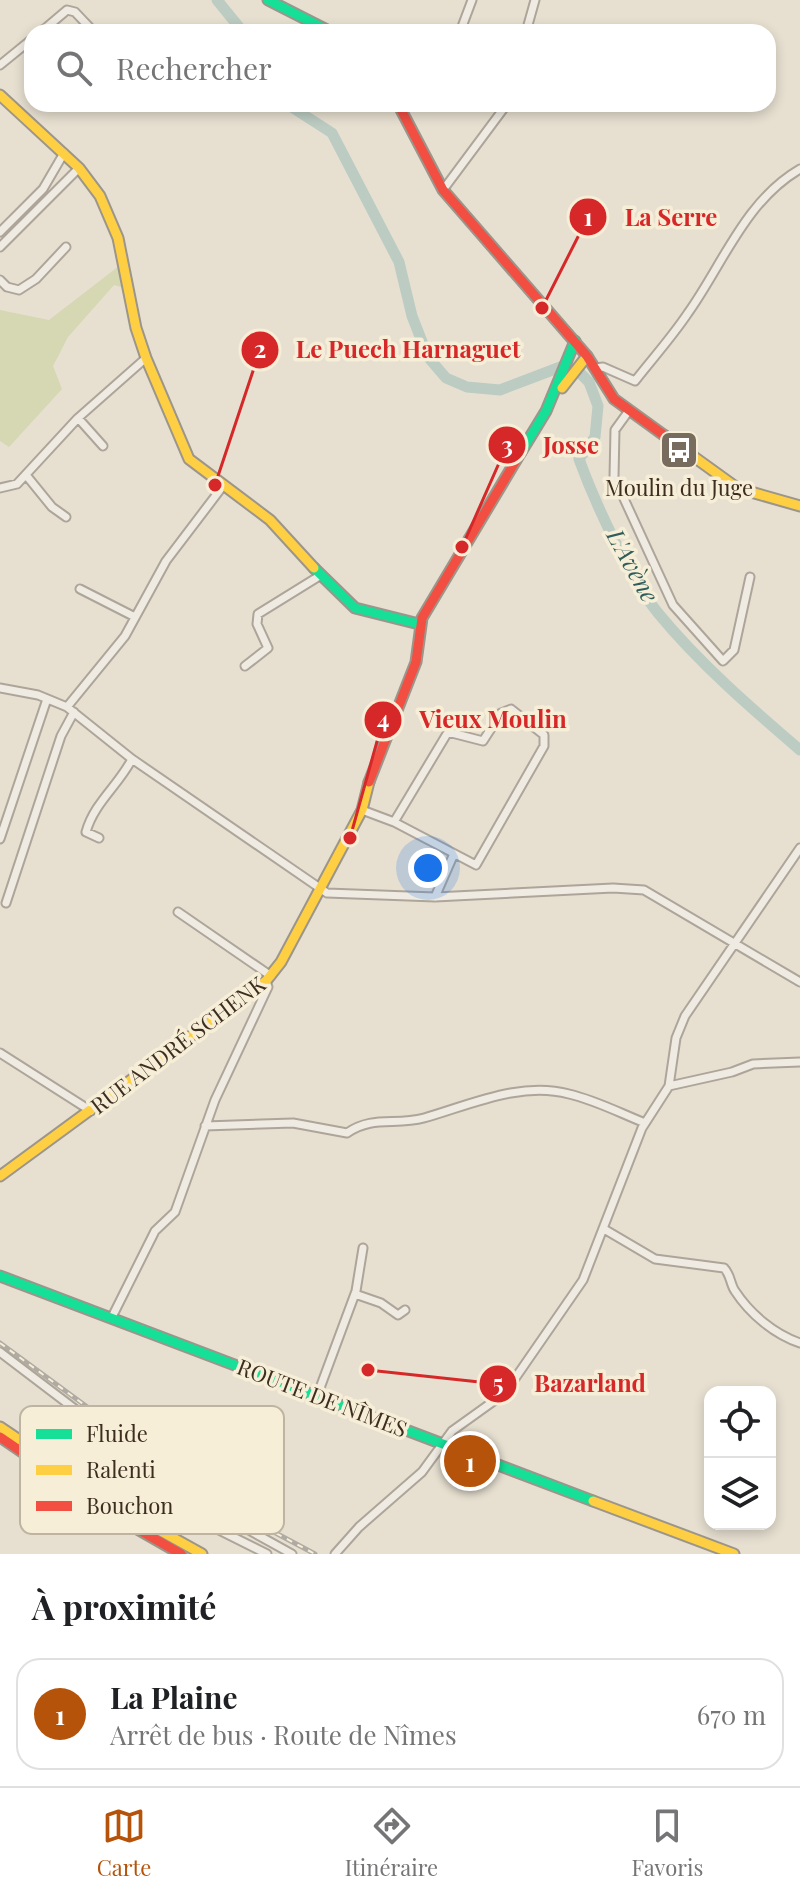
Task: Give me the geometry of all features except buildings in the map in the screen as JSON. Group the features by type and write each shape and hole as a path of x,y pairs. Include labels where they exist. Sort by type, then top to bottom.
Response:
{"main road":[{"path":"268,0 315,24"},
{"path":"0,95 79,168 100,196 118,238 136,328 146,358 189,459 270,520 355,608 419,624"},
{"path":"405,112 443,190 575,341 583,359 595,368 614,399 737,488 800,506"},
{"name":"RUE ANDRÉ SCHENK","path":"566,377 575,341"},
{"name":"RUE ANDRÉ SCHENK","path":"0,1176 268,978 362,810 374,764 416,662 419,624 566,377 583,359"},
{"name":"ROUTE DE NÎMES","path":"0,1276 710,1550 734,1554"},
{"path":"0,1427 20,1440"},
{"path":"0,1437 20,1451"},
{"path":"146,1534 181,1554"},
{"path":"166,1534 202,1554"}],"street":[{"path":"463,24 472,0"},
{"path":"528,24 535,0"},
{"path":"50,24 67,10 75,12 86,24"},
{"path":"0,65 24,46"},
{"path":"443,190 501,112"},
{"path":"0,232 43,189 64,153"},
{"path":"0,247 79,168"},
{"path":"595,368 603,367 635,381 688,314 744,223 777,186 800,169"},
{"path":"0,280 7,287 19,290 36,279 66,247"},
{"path":"0,488 17,484 78,418 146,358"},
{"path":"628,412 615,430 614,477 673,605 723,661 734,650 750,577"},
{"path":"78,418 103,446"},
{"path":"26,475 52,507 66,517"},
{"path":"6,903 16,882 71,710 125,636 166,561 223,486"},
{"path":"245,666 268,648 257,624 258,614 321,575"},
{"path":"80,589 135,617"},
{"path":"0,688 47,699 71,710 132,759 327,893 435,897 613,888 644,890 800,982"},
{"path":"0,839 47,699"},
{"path":"362,810 394,822 471,865 480,862 547,741 517,711 511,709 501,713 483,741 477,742 453,732 443,735 394,822"},
{"path":"99,838 86,832 92,809 118,785 132,759"},
{"path":"335,1554 359,1527 414,1480 440,1444 505,1393 590,1269 645,1123 669,1086 676,1038 685,1016 800,848"},
{"path":"435,897 453,856"},
{"path":"112,1317 155,1231 175,1212 235,1050 268,987 268,978 178,912"},
{"path":"0,1053 91,1111"},
{"path":"669,1086 732,1072 753,1064 800,1062"},
{"path":"205,1126 293,1123 347,1133 358,1124 411,1121 505,1094 550,1091 569,1093 645,1123"},
{"path":"604,1229 655,1259 724,1268 733,1289 754,1314 768,1326 800,1343"},
{"path":"317,1396 355,1294 364,1260 363,1248"},
{"path":"355,1294 381,1303 398,1315 405,1310"},
{"path":"0,1352 72,1406"},
{"path":"227,1534 267,1554"},
{"path":"256,1534 292,1554"}],"green space":[{"path":"119,266 124,288 114,285 68,337 53,366 62,389 9,447 0,441 0,310 49,320"}],"waterway":[{"name":"L'Avène","path":"217,0 236,24"},
{"name":"L'Avène","path":"299,112 332,133 399,262 412,316 428,357 446,378 467,387 500,390 563,366 577,370 589,382 598,406 595,437 579,459 624,560 658,613 691,650 800,750"}],"railway":[{"path":"0,1343 86,1406"},
{"path":"278,1534 315,1554"}],"traffic: fast":[{"path":"268,0 315,24"},
{"path":"521,452 546,411 575,341"},
{"path":"314,568 355,608 419,624"},
{"path":"0,1276 593,1501"}],"traffic: slow":[{"path":"0,95 79,168 100,196 118,238 136,328 146,358 189,459 270,520 314,568"},
{"path":"562,388 587,356"},
{"path":"665,436 737,488 800,506"},
{"path":"0,1176 266,981 281,962 362,810 369,782"},
{"path":"0,1427 20,1440"},
{"path":"593,1501 734,1554"},
{"path":"166,1534 202,1554"}],"traffic: jam":[{"path":"402,112 443,190 587,356 614,399 665,436"},
{"path":"369,782 416,662 422,618 521,452"},
{"path":"0,1437 20,1451"},
{"path":"146,1534 181,1554"}],"place":[{"name":"La Serre","path":"542,308"},
{"name":"Moulin du Juge","path":"679,450"},
{"name":"Le Puech Harnaguet","path":"215,485"},
{"name":"Josse","path":"462,547"},
{"name":"Vieux Moulin","path":"350,838"},
{"name":"Bazarland","path":"368,1370"},
{"name":"La Plaine","path":"470,1461"}]}
